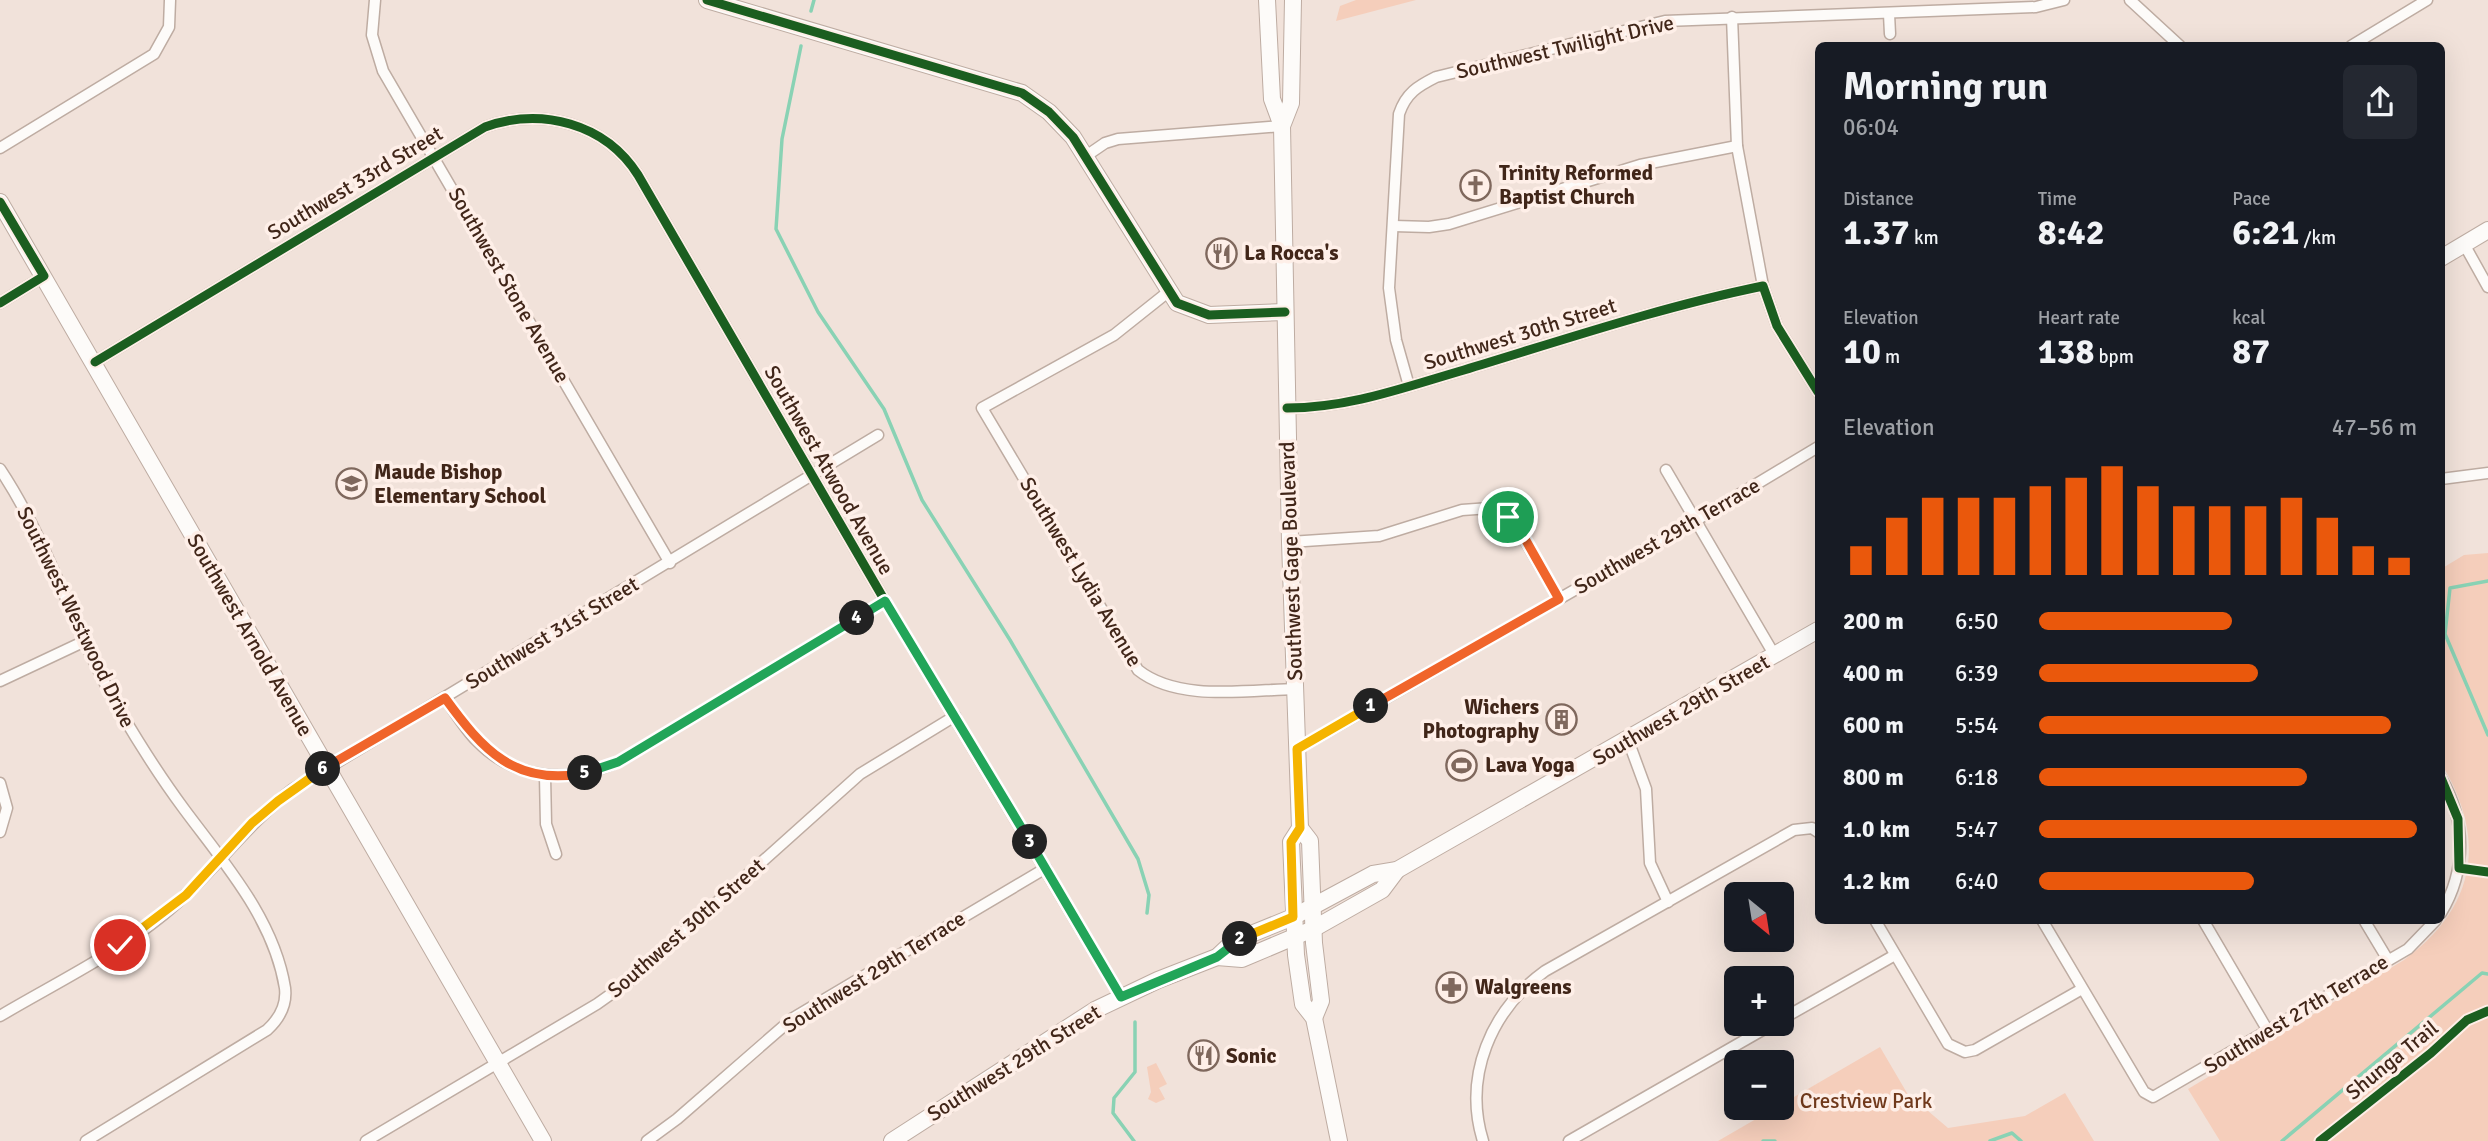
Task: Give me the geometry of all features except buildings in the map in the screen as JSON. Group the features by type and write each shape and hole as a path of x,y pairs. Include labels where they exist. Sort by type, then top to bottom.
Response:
{"main road":[{"path":"708,0 1022,93 1057,120 1086,156 1167,292 1177,303 1197,313 1285,312"},
{"name":"Southwest Gage Boulevard","path":"1267,0 1272,99 1282,126 1290,542 1300,828 1291,842 1293,917 1303,1004 1314,1018 1339,1141"},
{"name":"Southwest Gage Boulevard","path":"1282,126 1291,103 1293,0"},
{"name":"Southwest Arnold Avenue","path":"0,202 543,1141"},
{"path":"2445,256 2488,230"},
{"name":"Southwest 29th Street","path":"892,1141 1072,1023 1121,997 1217,957 1234,941 1293,917 1373,874 1397,870 1815,632"},
{"name":"Southwest Gage Boulevard","path":"1300,828 1310,841 1313,929 1321,1001 1314,1018"},
{"name":"Southwest 29th Street","path":"1217,957 1242,959 1295,938 1382,890 1397,870"}],"street":[{"path":"0,148 154,54 169,27 170,0"},
{"name":"Southwest Stone Avenue","path":"374,0 372,35 379,62 670,563"},
{"name":"Southwest Twilight Drive","path":"1409,386 1391,314 1389,271 1394,226 1399,114 1406,97 1419,85 1436,77 1665,22 2036,8 2064,0"},
{"path":"2130,0 2176,42"},
{"path":"2358,42 2427,0"},
{"path":"1889,14 1890,34"},
{"path":"1731,18 1737,146 1763,286 1777,326 1815,388"},
{"name":"Southwest 33rd Street","path":"94,362 485,127 516,119 538,118 573,124 614,147 638,176"},
{"path":"1086,156 1105,143 1118,139 1282,126"},
{"path":"1394,226 1429,227 1449,224 1640,165 1737,146"},
{"name":"Southwest Atwood Avenue","path":"638,176 885,601 1121,997"},
{"path":"2464,244 2488,287"},
{"path":"0,303 44,276"},
{"name":"Southwest 30th Street","path":"1287,408 1357,402 1705,298 1763,286"},
{"name":"Southwest Lydia Avenue","path":"1167,292 1114,335 982,408 1138,670 1157,683 1178,690 1295,689"},
{"name":"Southwest 31st Street","path":"0,1016 145,929 186,895 252,823 293,789 878,435"},
{"name":"Southwest 29th Terrace","path":"1297,749 1695,521 1815,449"},
{"name":"Southwest Westwood Drive","path":"0,469 27,515 120,710 254,908 285,988 283,1008 267,1030 86,1141"},
{"path":"1666,470 1775,656"},
{"path":"2445,479 2488,473"},
{"path":"1290,542 1379,536 1462,510 1490,508 1515,523 1559,599"},
{"path":"445,698 477,741 493,754 522,769 545,776 582,774 618,762 885,601"},
{"path":"0,681 85,641"},
{"name":"Southwest 30th Street","path":"366,1141 628,982 860,774 955,716"},
{"path":"1628,740 1646,789 1650,863 1668,902"},
{"path":"545,776 546,824 556,854"},
{"path":"0,783 8,808 0,832"},
{"path":"2445,786 2453,802 2460,830 2457,875 2445,904"},
{"path":"1483,1141 1477,1101 1480,1067 1489,1040 1506,1008 1545,971 1794,830 1815,830"},
{"name":"Southwest 29th Terrace","path":"647,1141 801,1013 1046,868"},
{"path":"1877,924 1948,1044 1957,1050 1975,1050 2082,989 2044,924"},
{"path":"2205,924 2268,1031"},
{"path":"2366,924 2388,960"},
{"name":"Southwest 27th Terrace","path":"2082,989 2149,1096 2159,1096 2388,960 2416,942 2432,924"},
{"path":"1794,1012 1895,954"},
{"path":"1569,1141 1752,1036"}],"green space":[{"path":"1356,0 1416,0 1336,21 1340,6"},
{"path":"2488,553 2488,1141 2220,1141 2188,1089 2404,960 2441,924 2445,924 2460,894 2467,870 2469,844 2465,818 2456,791 2445,770 2445,567 2464,555"},
{"name":"Crestview Park","path":"1880,1047 1907,1093 1948,1128 2025,1116 2065,1093 2094,1141 1718,1141 1754,1120 1794,1120 1794,1097"},
{"path":"1156,1063 1167,1084 1159,1088 1165,1099 1156,1103 1148,1099 1151,1092 1147,1067"}],"waterway":[{"path":"811,11 814,0"},
{"path":"801,46 782,139 776,229 818,312 884,409 922,500 1010,640 1138,859 1149,895 1147,913"},
{"path":"2488,581 2450,588 2445,634 2488,735"},
{"path":"2282,1141 2482,973 2488,974"},
{"path":"1134,1141 1113,1113 1114,1098 1135,1072 1135,1022"},
{"path":"1990,1141 2012,1133 2021,1141"},
{"path":"1763,1141 1775,1141"}],"cycle path":[{"path":"707,0 1022,93 1049,112 1073,137 1177,303 1209,315 1285,312"},
{"path":"95,362 485,127 506,121 549,120 570,124 608,143 638,175 885,601 1121,997"},
{"path":"0,202 44,276 0,303"},
{"path":"1287,408 1333,404 1377,395 1650,314 1763,286 1777,326 1815,387"},
{"path":"2445,788 2458,819 2459,868 2488,872"},
{"name":"Shunga Trail","path":"2320,1141 2431,1053 2467,1020 2488,1011"}],"place":[{"name":"Trinity Reformed Baptist Church","path":"1476,185"},
{"name":"La Rocca's","path":"1221,253"},
{"name":"Maude Bishop Elementary School","path":"351,484"},
{"name":"Wichers Photography","path":"1562,719"},
{"name":"Lava Yoga","path":"1462,765"},
{"name":"Walgreens","path":"1452,987"},
{"name":"Sonic","path":"1203,1056"}],"route":[{"path":"120,945 165,914 222,858 252,823 293,789 445,698 477,741 507,762 545,776 582,774 618,762 885,601 1121,997 1217,957 1234,941 1293,917 1291,842 1300,828 1297,749 1559,599 1524,537 1508,517"}]}
